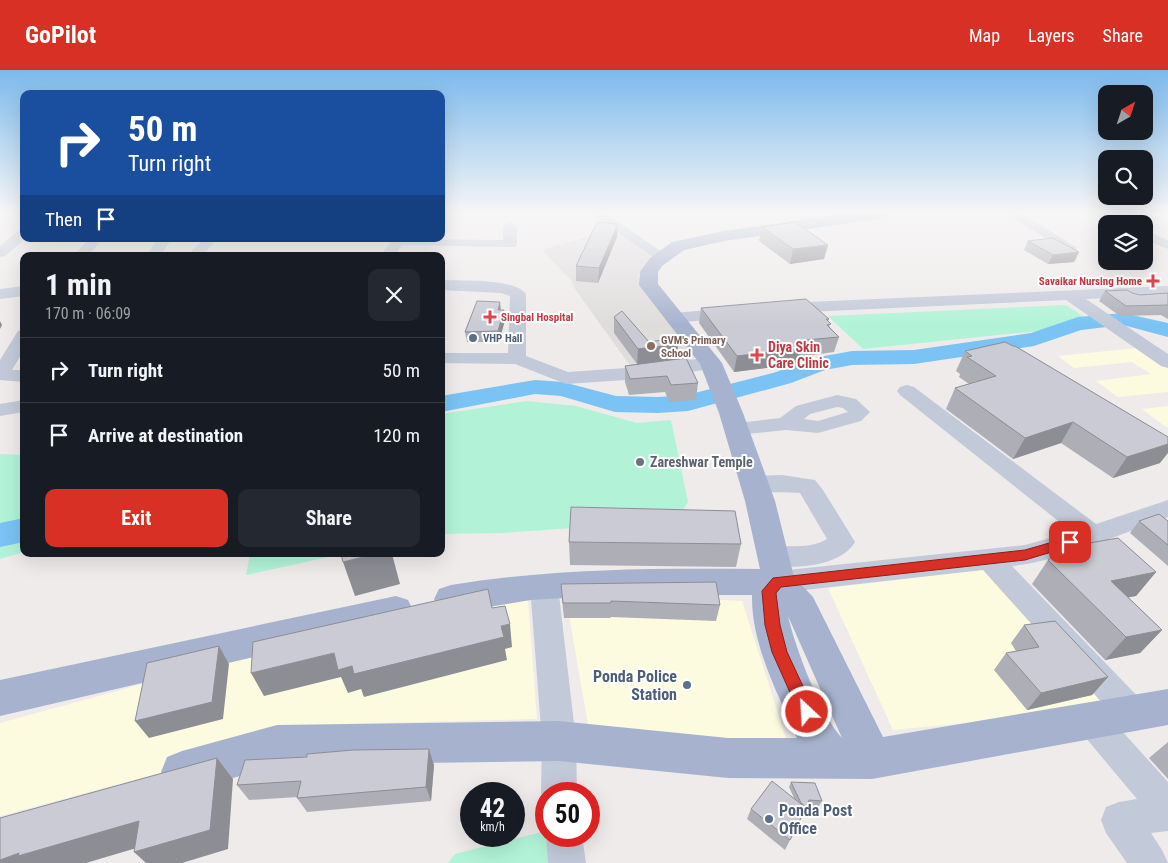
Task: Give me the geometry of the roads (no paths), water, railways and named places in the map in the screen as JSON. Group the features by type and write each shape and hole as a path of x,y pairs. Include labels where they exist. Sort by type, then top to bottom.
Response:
{"main road":[{"path":"671,251 656,262 649,272 648,285 712,368 734,421 754,484 776,569 801,607 872,758"},
{"path":"0,698 271,637 488,591 574,584 664,582 776,569"},
{"path":"776,569 768,598 772,625 780,652 830,758"},
{"path":"143,782 277,745 559,741 728,758 872,758 1150,710"}],"street":[{"path":"653,251 662,257"},
{"path":"445,285 504,288 518,294 517,359"},
{"path":"774,309 1168,291"},
{"path":"0,294 20,292"},
{"path":"1070,296 1168,362"},
{"path":"674,318 744,312"},
{"path":"20,342 3,370 7,376 20,376"},
{"path":"445,358 517,359 566,378 712,368"},
{"path":"907,391 1092,534"},
{"path":"0,410 20,407"},
{"path":"734,421 786,424"},
{"path":"754,484 782,483 807,486 842,542 834,548 776,569"},
{"path":"776,569 989,559 1025,555 1168,508"},
{"path":"989,559 1150,710"},
{"path":"544,586 559,741 559,782"},
{"path":"1091,720 1168,809"},
{"path":"1148,863 1119,820 1168,813"},
{"path":"565,847 567,863"}],"waterway":[{"path":"445,403 535,387 563,389 615,404 658,405 688,403 782,378 819,364 852,358 914,357 1034,339 1078,324 1123,319 1168,330"},
{"path":"0,535 20,531"}],"place":[{"name":"Savaikar Nursing Home","path":"1153,281"},
{"name":"Singbal Hospital","path":"490,317"},
{"name":"VHP Hall","path":"473,338"},
{"name":"GVM's Primary School","path":"651,346"},
{"name":"Diya Skin Care Clinic","path":"757,355"},
{"name":"Zareshwar Temple","path":"640,462"},
{"name":"Ponda Police Station","path":"687,685"},
{"name":"Ponda Post Office","path":"769,819"}]}
